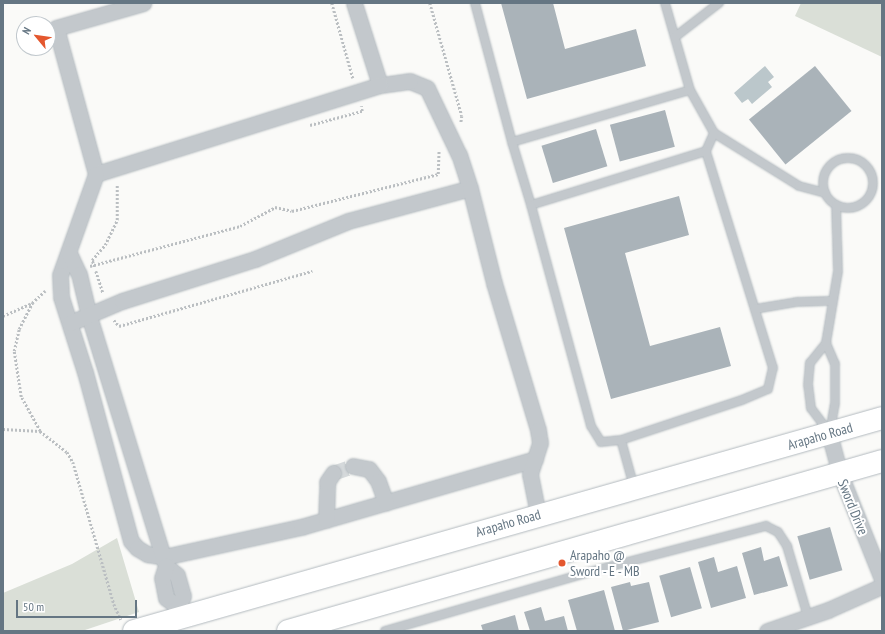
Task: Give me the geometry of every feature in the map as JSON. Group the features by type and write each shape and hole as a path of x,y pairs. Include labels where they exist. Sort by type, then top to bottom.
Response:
{"main road":[{"name":"Arapaho Road","path":"130,624 181,619 538,514 882,418"},
{"path":"288,631 882,461"}],"street":[{"path":"142,3 56,28 96,174 74,230 69,253 60,278 61,297 70,323 131,541 137,548 147,554 165,561 326,520 534,459"},
{"path":"354,3 380,85"},
{"path":"96,174 380,85 410,81 427,88 452,139 470,188 494,283 538,430 540,443 530,474 538,514"},
{"path":"70,323 108,308 255,259 348,221 470,188"},
{"path":"69,253 77,270 89,316 165,561 162,578 166,598 181,619"},
{"name":"Sword Drive","path":"829,433 840,474 882,579"},
{"path":"353,466 369,469 378,481 386,503"},
{"path":"326,520 328,482 333,472"},
{"path":"767,631 808,617 882,586"}],"lane":[{"path":"475,3 591,426 600,442 621,440 742,400 768,389 773,368 706,151 714,134"},
{"path":"665,3 690,90 714,134 799,186 825,193 836,205 852,208 867,200 873,185 869,170 857,159 849,158 837,161 824,176 825,193"},
{"path":"675,37 719,3"},
{"path":"512,142 690,90"},
{"path":"531,205 706,151"},
{"path":"829,433 811,408 808,385 810,363 826,343 838,270 836,205"},
{"path":"755,309 797,302 833,301"},
{"path":"826,343 835,364 835,403 829,433"},
{"path":"621,440 634,487"},
{"path":"385,631 589,572 766,526 778,532 788,546 808,617"}],"path":[{"path":"309,125 362,110 332,3"},
{"path":"77,270 240,226 275,207 292,211 438,174 440,148 461,132 462,116 430,3"},
{"path":"117,181 117,220 105,245 92,260 108,308 119,326 312,271"},
{"path":"3,316 32,303 60,278"},
{"path":"32,303 19,329 14,351 15,375 21,397 40,431 67,452 73,462 114,604 121,620 130,624"},
{"path":"3,429 40,431"}],"shaded area":[{"path":"801,3 882,3 882,57 795,16"},
{"path":"765,66 774,77 768,82 772,87 752,104 748,99 742,103 734,93"},
{"path":"117,538 139,612 82,631 3,631 3,593 72,564"}],"building":[{"path":"501,3 553,3 565,49 636,29 646,66 527,99"},
{"path":"815,66 852,111 785,165 749,119"},
{"path":"665,110 675,147 620,161 610,125"},
{"path":"596,129 607,166 553,183 541,146"},
{"path":"679,196 689,235 625,253 650,346 720,327 731,366 611,399 564,228"},
{"path":"830,527 842,570 810,580 797,536"},
{"path":"761,547 764,561 779,556 788,586 754,595 742,553"},
{"path":"714,557 718,572 737,566 746,598 711,608 698,562"},
{"path":"690,567 702,608 671,617 659,576"},
{"path":"630,582 631,586 649,582 659,622 623,631 611,587"},
{"path":"604,590 615,631 577,631 568,600"},
{"path":"541,607 545,621 564,616 568,631 530,631 524,612"},
{"path":"515,615 519,631 483,631 481,625"}],"tunnel":[{"path":"333,473 353,466"}],"place":[{"name":"Arapaho @ Sword - E - MB","path":"562,563"}]}
